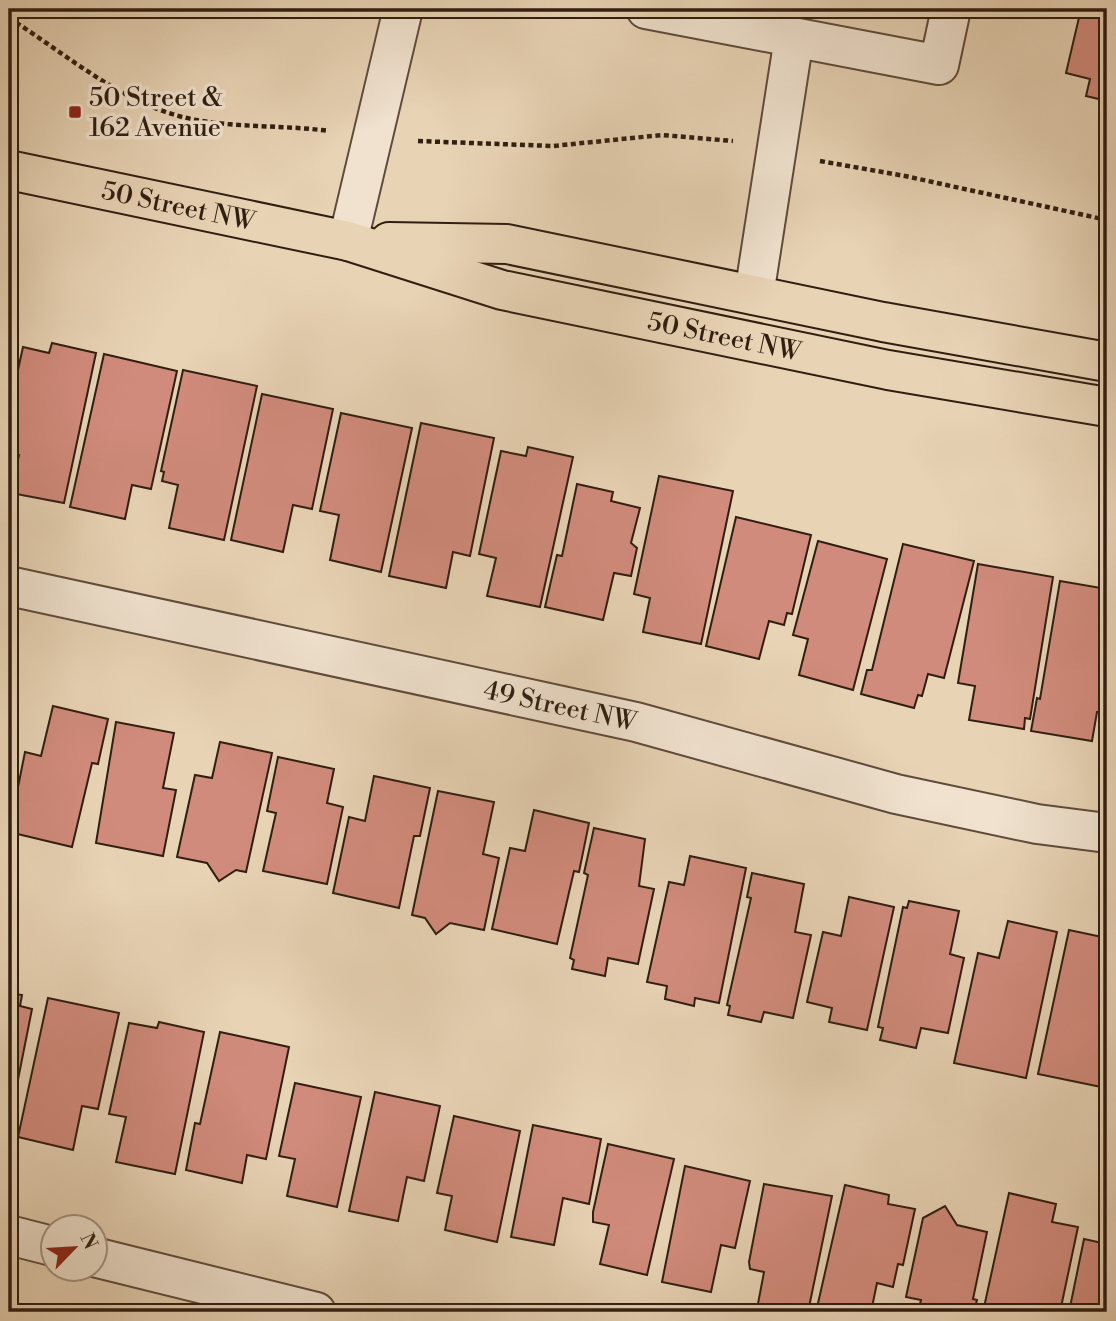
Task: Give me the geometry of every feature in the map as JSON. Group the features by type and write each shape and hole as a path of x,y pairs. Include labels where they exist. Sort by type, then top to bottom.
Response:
{"main road":[{"name":"50 Street NW","path":"9,170 348,241 502,290 888,370 1107,407"},
{"name":"50 Street NW","path":"348,241 507,244 754,295 1107,362"}],"street":[{"path":"348,241 403,9"},
{"path":"646,9 689,13 794,38 939,65 951,9"},
{"path":"754,295 794,38"},
{"name":"49 Street NW","path":"9,586 636,722 896,794 1037,824 1107,834"},
{"path":"9,1235 38,1242"},
{"path":"108,1260 316,1312"}],"path":[{"path":"9,18 103,82 164,110 214,122 285,129 306,128"},
{"path":"420,141 553,146 662,135 721,138 740,143"},
{"path":"819,161 905,176 1107,220"}],"building":[{"path":"1081,9 1107,9 1107,101 1086,96 1090,79 1066,73"},
{"path":"52,343 96,353 64,503 11,493 19,455 9,453 9,411 23,347 49,353"},
{"path":"104,354 177,371 151,489 132,485 125,519 70,507"},
{"path":"183,370 257,386 224,540 169,528 178,485 162,481 164,472 161,471"},
{"path":"262,394 333,409 312,509 293,505 283,552 231,540"},
{"path":"341,413 412,428 381,572 330,560 339,515 320,511"},
{"path":"421,423 494,438 470,556 453,552 446,588 389,576"},
{"path":"528,447 573,457 540,607 487,596 496,558 479,554 501,451 526,456"},
{"path":"659,476 733,491 701,644 643,632 650,598 634,594"},
{"path":"577,484 613,492 611,501 640,508 631,543 637,548 631,576 614,573 603,620 545,607 557,555 562,556"},
{"path":"736,517 811,535 792,614 787,613 784,625 769,621 759,659 706,646"},
{"path":"818,541 887,559 853,690 799,675 808,639 793,635"},
{"path":"903,544 974,561 944,678 928,674 922,696 918,695 914,708 861,694 867,670 872,670"},
{"path":"978,564 1053,577 1030,719 1025,718 1024,729 969,720 975,686 958,683"},
{"path":"1060,581 1107,589 1107,712 1097,712 1092,741 1031,731 1037,698 1040,699"},
{"path":"53,706 108,719 98,764 92,763 72,847 9,832 25,752 41,756"},
{"path":"116,722 174,733 163,788 176,790 163,856 96,843"},
{"path":"220,742 272,753 246,872 236,870 219,881 207,863 177,857 195,775 212,778"},
{"path":"278,757 334,769 327,803 343,807 327,884 263,871 276,813 267,811"},
{"path":"374,776 430,788 420,836 414,836 399,908 333,893 349,817 365,821"},
{"path":"438,791 494,802 483,854 499,858 484,930 450,923 436,934 425,918 412,915"},
{"path":"534,810 589,823 579,872 574,871 557,944 492,929 510,848 525,851"},
{"path":"594,828 645,839 639,886 654,889 638,964 608,958 605,976 572,969 574,960 570,958 588,875 584,873"},
{"path":"690,856 746,868 719,1003 695,998 694,1006 665,999 667,986 647,982 669,882 684,885"},
{"path":"752,873 804,884 795,932 811,935 793,1018 764,1012 761,1022 728,1015 730,1006 727,1005 751,898 747,897"},
{"path":"849,897 894,907 867,1030 829,1022 832,1008 807,1002 823,932 841,936"},
{"path":"909,901 959,911 950,954 964,958 948,1033 921,1028 916,1048 880,1040 883,1028 878,1027 903,907 907,908"},
{"path":"1008,921 1057,932 1026,1078 954,1063 978,953 999,958"},
{"path":"1069,930 1107,938 1106,1088 1038,1074"},
{"path":"9,993 22,995 20,1006 32,1009 9,1125"},
{"path":"48,998 119,1013 98,1109 82,1106 73,1150 18,1137"},
{"path":"159,1022 204,1032 175,1174 116,1162 126,1117 109,1114 129,1023 157,1028"},
{"path":"220,1032 289,1047 266,1159 247,1155 242,1183 186,1170 195,1123 200,1124"},
{"path":"295,1083 361,1097 337,1207 287,1196 295,1159 279,1156"},
{"path":"375,1092 440,1106 424,1181 407,1177 398,1221 349,1211"},
{"path":"454,1116 520,1131 497,1242 445,1230 452,1196 437,1193"},
{"path":"533,1125 601,1139 589,1204 563,1198 554,1245 511,1237"},
{"path":"608,1144 674,1159 647,1275 600,1264 609,1225 593,1222 593,1212"},
{"path":"685,1166 750,1181 735,1248 721,1245 711,1292 662,1282"},
{"path":"764,1184 832,1196 808,1312 757,1309 764,1272 750,1269 749,1262"},
{"path":"845,1185 889,1195 888,1204 915,1209 903,1265 898,1264 893,1287 877,1283 871,1312 816,1312"},
{"path":"1009,1193 1056,1204 1052,1222 1078,1227 1060,1312 983,1312"},
{"path":"945,1206 957,1225 987,1232 973,1299 977,1300 974,1312 918,1312 921,1300 906,1297 923,1218"},
{"path":"1084,1239 1107,1244 1107,1312 1069,1312"}],"place":[{"name":"50 Street & 162 Avenue","path":"75,112"}]}
